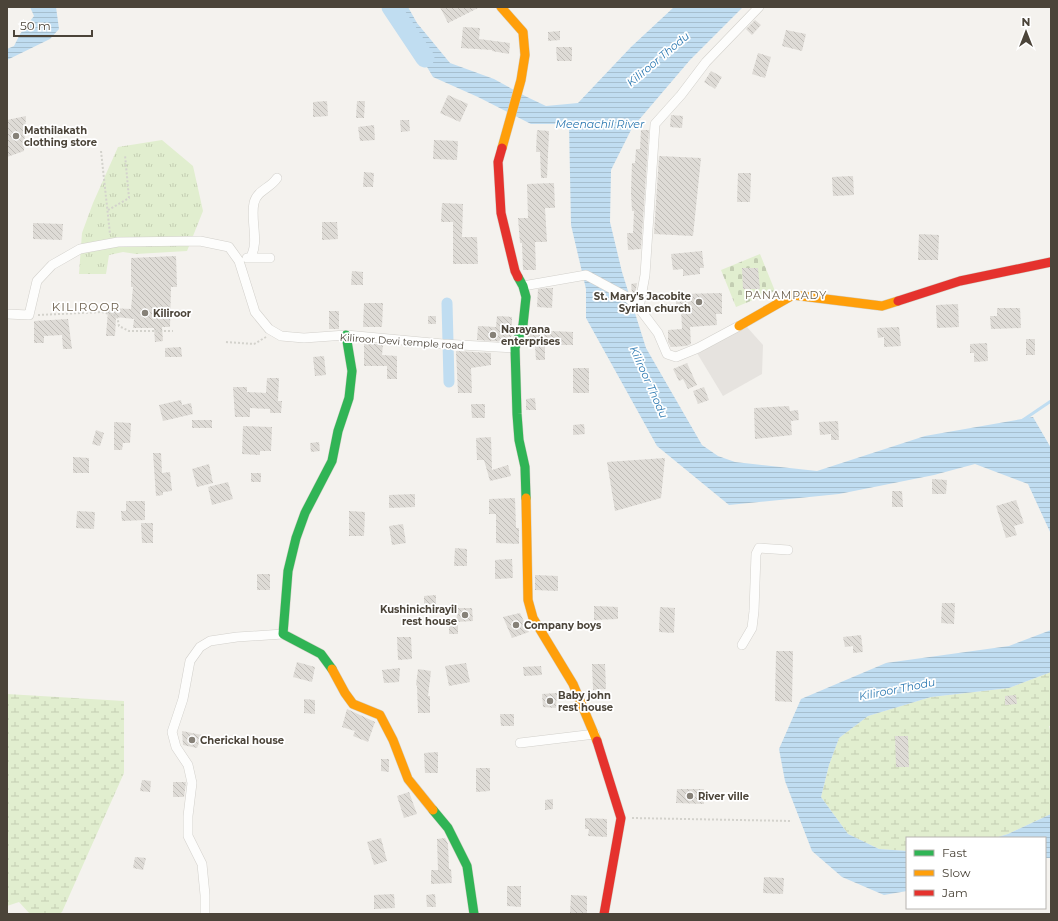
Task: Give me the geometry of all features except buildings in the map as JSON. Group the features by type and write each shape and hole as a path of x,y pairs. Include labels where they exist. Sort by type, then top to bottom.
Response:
{"street":[{"path":"501,7 524,32 525,55 521,80 498,162 501,213 515,271 523,286 526,297 523,325 515,348 519,440 525,467 528,600 533,618 573,684 594,734 621,818 604,914"},
{"path":"639,309 645,275 655,124 681,95 706,62 760,7"},
{"path":"241,268 247,258 250,258 254,252 254,203 258,194 267,186 274,183 277,178"},
{"path":"7,314 29,315 37,280 52,265 80,248 111,243 200,241 229,247 239,261 255,312 269,329 275,333"},
{"path":"250,258 270,258"},
{"path":"523,286 586,275 627,297 639,309 658,333 667,354 676,357 698,348 793,295 882,306 960,281 1051,262"},
{"name":"Kiliroor Devi temple road","path":"275,333 282,336 304,338 346,335 443,344 515,348"},
{"path":"282,634 288,571 296,538 305,513 332,460 338,431 349,398 352,371 346,335"},
{"path":"742,645 752,628 756,554 759,548 788,550"},
{"path":"205,914 202,864 188,836 188,816 192,783 188,764 176,747 172,732 183,700 190,661 200,647 210,641 237,637 282,634 321,654 333,670 345,694 352,704 380,715 393,740 408,779 448,828 467,866 474,914"},
{"path":"520,743 594,734"}],"path":[{"path":"101,152 111,243"},
{"path":"108,210 129,198 124,155"},
{"path":"639,309 662,305 676,305"},
{"path":"29,315 102,312 117,316 119,326 129,332 173,331"},
{"path":"226,342 254,344 275,333"},
{"path":"621,818 792,822"}],"green space":[{"path":"162,140 193,166 203,211 187,251 136,254 123,252 109,255 106,274 79,274 82,233 93,203 118,147"},
{"path":"760,254 775,291 736,307 721,270"},
{"path":"1051,672 1051,726 1049,726 1051,734 1051,814 998,837 906,837 906,851 879,849 848,834 821,797 829,765 839,738 868,716 931,697 1009,688"},
{"path":"7,694 124,701 124,773 62,912 59,914 30,914 19,902 7,906"}],"shaded area":[{"path":"746,326 763,345 762,374 723,396 697,353"}],"water":[{"path":"30,7 56,7 59,29 50,39 7,60 7,49 14,46 20,34 34,16"},
{"name":"Meenachil River","path":"394,7 408,7 417,23 450,63 494,79 546,106 578,103 631,47 674,7 743,7 690,60 632,128 611,170 610,222 622,272 646,348 702,445 718,456 735,462 817,471 925,436 1033,417 1051,448 1051,534 1028,484 975,464 934,475 839,494 729,505 657,446 586,318 586,289 571,225 569,124 531,124 478,97 433,77"},
{"name":"Kiliroor Thodu","path":"1051,630 1051,672 1009,688 931,697 868,716 839,738 829,765 821,797 848,834 879,849 906,851 906,891 884,895 842,877 812,851 785,781 779,749 801,699 886,663 1009,646"},
{"path":"1051,814 1051,858 1046,858 1046,837 998,837"}],"waterway":[{"path":"391,7 425,58"},
{"path":"447,303 449,382"},
{"path":"1023,420 1051,401"}],"traffic: fast":[{"path":"518,277 523,286 526,297 523,325 515,348 517,414 519,440 525,467 526,498"},
{"path":"332,669 321,654 283,634 288,571 296,538 305,513 332,461 338,431 349,398 352,371 346,335"},
{"path":"433,810 448,828 467,866 474,914"}],"traffic: slow":[{"path":"501,7 523,32 525,55 521,80 502,148"},
{"path":"739,326 793,295 882,306 898,301"},
{"path":"526,498 528,600 533,618 573,684 597,741"},
{"path":"332,669 345,693 353,704 380,715 393,740 408,779 433,810"}],"traffic: jam":[{"path":"502,148 498,162 501,213 515,271 518,277"},
{"path":"898,301 960,281 1051,262"},
{"path":"597,741 621,818 604,914"}],"place":[{"name":"Mathilakath clothing store","path":"16,136"},
{"name":"St. Mary's Jacobite Syrian church","path":"699,302"},
{"name":"Kiliroor","path":"145,313"},
{"name":"Narayana enterprises","path":"493,335"},
{"name":"Kushinichirayil rest house","path":"465,615"},
{"name":"Company boys","path":"516,625"},
{"name":"Baby john rest house","path":"550,701"},
{"name":"Cherickal house","path":"192,740"},
{"name":"River ville","path":"690,796"}],"district":[{"name":"PANAMPADY","path":"786,295"},
{"name":"KILIROOR","path":"86,307"}]}
